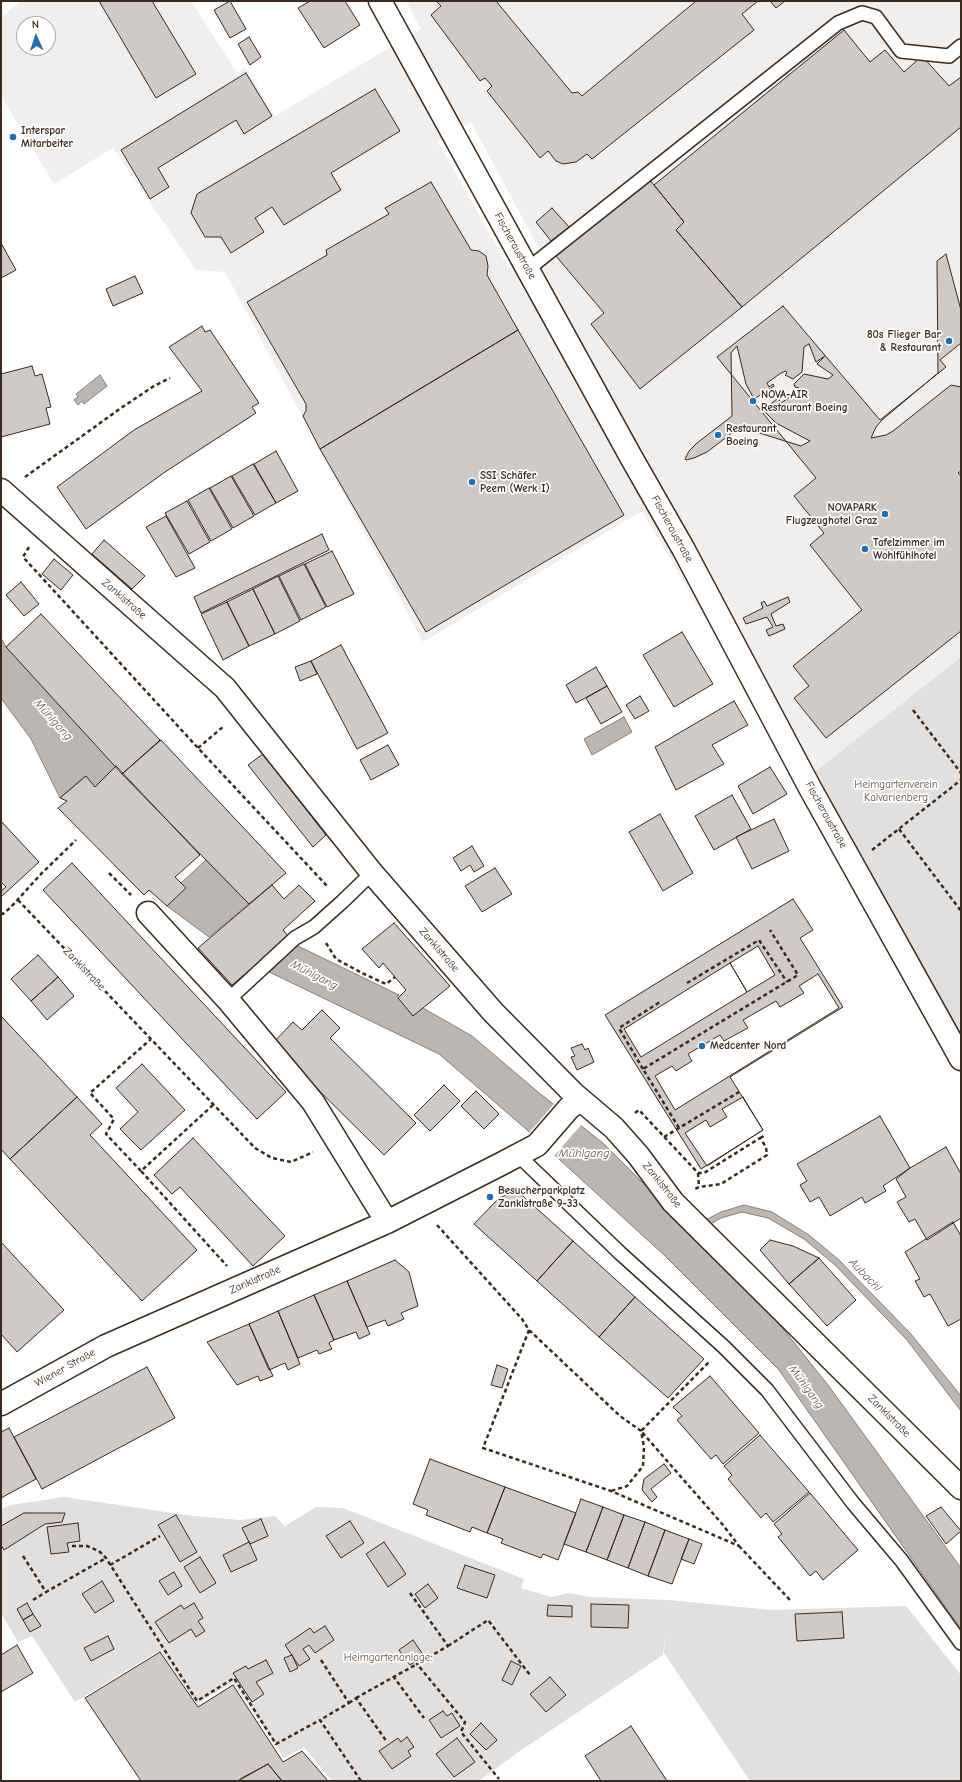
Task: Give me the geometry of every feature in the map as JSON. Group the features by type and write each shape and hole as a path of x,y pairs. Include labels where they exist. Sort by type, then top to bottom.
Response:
{"street":[{"name":"Fischeraustraße","path":"380,1 627,451 684,550 810,788 961,1059"},
{"name":"Zanklstraße","path":"2,491 226,688 372,874 575,1104 614,1128 638,1155 673,1202 961,1488"},
{"path":"148,913 228,1000 313,1102 387,1222"},
{"name":"Zanklstraße","path":"123,1339 387,1222 518,1155 537,1145 575,1104"},
{"name":"Wiener Straße","path":"4,1397 123,1339"}],"lane":[{"path":"528,269 838,23 862,13 876,17 901,51 949,56 961,46"},
{"path":"228,1000 295,938 314,926 372,874"},
{"path":"518,1155 620,1253 724,1347 766,1390 853,1503 902,1561 961,1643"}],"path":[{"path":"2,491 121,408 154,386 170,378"},
{"path":"23,557 342,902"},
{"path":"913,710 961,773"},
{"path":"198,748 244,711"},
{"path":"867,854 961,780"},
{"path":"899,828 961,912"},
{"path":"2,914 18,900 41,874 76,840"},
{"path":"109,873 148,913"},
{"name":"Zanklstraße","path":"18,900 255,1148 272,1158 291,1162 336,1139"},
{"path":"314,926 336,959 386,984 395,977"},
{"path":"644,1069 798,975 770,930"},
{"path":"686,983 759,940 787,982"},
{"path":"660,1002 619,1028 680,1128"},
{"name":"Zanklstraße","path":"151,1039 90,1093 114,1120 106,1134 215,1251 231,1271"},
{"path":"699,1187 698,1173 664,1137 739,1092"},
{"path":"141,1171 213,1105"},
{"path":"698,1173 704,1173 766,1135"},
{"path":"673,1202 699,1187 721,1184 767,1155 766,1147 760,1138"},
{"path":"422,1204 446,1236 522,1319 528,1330 620,1416 641,1431 723,1525 739,1546 790,1600"},
{"path":"528,1330 482,1448 611,1491 739,1546"},
{"path":"641,1431 724,1347"},
{"path":"611,1491 627,1486 644,1466 644,1447 641,1431"},
{"path":"110,1565 160,1536"},
{"path":"72,1546 87,1546 99,1551 106,1558 197,1701 234,1678 276,1744 448,1646 488,1620 530,1675"},
{"path":"23,1556 46,1592"},
{"path":"33,1600 106,1558"},
{"path":"410,1594 448,1646"},
{"path":"321,1660 349,1703"},
{"path":"417,1664 465,1722 461,1732 499,1779"},
{"path":"394,1676 424,1718"},
{"path":"356,1698 387,1742"},
{"path":"320,1720 361,1781"}],"shaded area":[{"path":"21,1 191,1 237,73 245,67 275,116 421,29 406,1 961,1 961,657 812,774 742,682 642,511 423,642 225,272 196,270 113,148 54,184 1,96 1,18","holes":["471,122 540,251 509,268 438,142"]}],"green space":[{"name":"Heimgartenverein Kalvarienberg","path":"961,657 961,1045 812,774"},
{"name":"Heimgartenanlage:","path":"64,1497 193,1516 240,1520 275,1516 285,1526 316,1507 343,1508 524,1579 521,1588 551,1597 568,1593 590,1597 669,1600 771,1610 906,1606 961,1675 961,1781 750,1781 664,1653 665,1636 663,1655 517,1753 479,1781 332,1781 304,1747 284,1758 233,1682 197,1704 160,1650 75,1702 32,1636 18,1642 1,1613 1,1509 11,1505"}],"water":[{"path":"100,375 107,386 84,404 82,401 78,405 74,400 78,397 76,394"},
{"name":"Mühlgang","path":"1,638 6,647 116,766 95,787 85,776 60,798 31,739 1,698"},
{"path":"624,717 632,732 592,755 584,739"},
{"path":"206,860 249,904 209,937 167,906 185,888 181,883"},
{"name":"Mühlgang","path":"289,937 300,947 399,995 397,996 413,1015 423,1008 472,1036 538,1092 603,1143 667,1207 692,1227 721,1212 744,1205 772,1212 809,1235 839,1260 911,1334 961,1396 961,1411 907,1340 835,1265 804,1239 768,1218 742,1212 721,1218 697,1232 736,1270 828,1385 961,1568 961,1629 779,1370 664,1255 526,1129 439,1054 261,968"}],"pier":[{"path":"554,1104 559,1105 582,1124 553,1157 528,1134"}],"building":[{"path":"99,1 152,1 196,74 156,98"},
{"path":"230,1 246,29 230,38 214,10"},
{"path":"310,1 345,1 360,25 324,48 298,8"},
{"path":"436,1 496,1 572,93 578,92 582,96 696,1 758,1 742,14 754,30 592,159 587,154 576,162 563,164 556,161 548,151 540,158 487,91 492,86 485,78 480,81 431,15 441,6"},
{"path":"770,1 785,1 776,8"},
{"path":"844,30 870,62 885,50 904,72 922,56 949,86 961,77 961,127 742,307 676,230 684,222 654,185"},
{"path":"249,37 261,57 250,65 238,44"},
{"path":"246,73 272,116 244,134 236,120 158,168 169,187 150,199 121,150"},
{"path":"375,89 400,131 331,173 341,190 284,225 272,207 255,218 264,232 231,253 221,237 205,237 191,213 197,194"},
{"path":"649,179 684,222 676,230 742,307 640,389 591,324 604,313 556,256"},
{"path":"431,182 471,250 479,251 486,256 488,266 487,275 518,330 320,449 303,416 306,411 306,404 247,302 327,255 326,250 389,214 385,208"},
{"path":"552,208 569,227 551,241 536,222"},
{"path":"1,243 16,270 1,278"},
{"name":"80s Flieger Bar & Restaurant","path":"946,254 961,310 961,387 951,385 893,431 886,435 871,438 876,427 882,420 938,373 937,261"},
{"path":"135,276 143,293 113,306 106,289"},
{"name":"NOVAPARK Flugzeughotel Graz","path":"783,306 880,420 946,367 940,360 961,343 961,471 958,473 961,476 961,631 826,738 794,698 809,686 793,666 862,610 810,545 824,533 794,496 816,478 717,357"},
{"path":"202,326 205,332 210,330 259,403 252,407 256,413 165,472 86,529 57,487 134,430 202,391 169,347"},
{"name":"SSI Schäfer Peem (Werk I)","path":"518,330 624,515 426,632 320,449"},
{"name":"NOVA-AIR Restaurant Boeing","path":"809,344 816,362 825,356 817,364 833,375 828,379 804,374 794,384 795,387 799,388 795,393 781,403 779,400 783,397 782,395 763,410 776,423 810,441 801,446 740,427 707,452 694,458 685,459 689,451 697,443 732,416 731,353 737,346 746,384 754,399 774,386 773,384 769,387 767,383 781,373 786,371 787,373 785,375 793,379 802,372 804,347"},
{"path":"32,366 35,376 42,374 51,407 46,408 50,424 1,437 1,374"},
{"path":"276,451 298,491 276,503 254,464"},
{"path":"253,464 276,503 255,515 232,476"},
{"path":"231,476 254,516 233,528 210,488"},
{"path":"209,488 232,529 211,541 188,500"},
{"path":"187,501 210,542 189,554 165,513"},
{"path":"166,516 195,568 176,577 146,527"},
{"path":"322,534 329,550 201,613 194,597"},
{"path":"104,540 145,576 132,589 92,554"},
{"path":"332,551 354,594 327,607 305,564"},
{"path":"54,559 73,575 61,590 42,574"},
{"path":"304,564 326,607 301,620 279,576"},
{"path":"278,576 300,621 275,634 253,589"},
{"path":"21,582 39,604 24,616 6,595"},
{"path":"253,589 275,634 249,646 227,602"},
{"path":"788,597 790,602 771,614 776,626 783,624 785,629 769,636 766,630 773,627 767,617 746,624 743,618 763,608 761,603 764,601 767,606"},
{"path":"227,602 249,646 223,660 201,614"},
{"path":"41,614 160,740 122,774 6,647"},
{"path":"682,632 713,684 674,707 643,655"},
{"path":"341,645 388,733 357,749 311,661"},
{"path":"311,661 317,674 300,681 295,667"},
{"path":"596,667 607,686 576,703 566,685"},
{"path":"607,686 622,712 601,724 586,698"},
{"path":"640,696 649,711 635,719 626,705"},
{"path":"734,701 748,725 712,745 724,764 676,790 655,747"},
{"path":"161,740 286,873 249,904 122,774"},
{"path":"388,745 399,765 371,780 360,760"},
{"path":"263,754 326,835 313,847 248,765"},
{"path":"116,766 200,855 175,877 186,888 167,906 149,890 144,895 58,808 67,801 60,798 86,776 95,787"},
{"path":"770,767 787,794 753,814 738,786"},
{"path":"732,795 751,829 714,850 695,816"},
{"path":"660,814 693,873 663,891 629,832"},
{"path":"774,819 789,851 752,869 736,837"},
{"path":"1,821 39,862 1,897 1,891 6,887 1,882"},
{"path":"472,846 484,866 474,872 470,865 461,871 453,858"},
{"path":"72,863 286,1092 257,1119 43,890"},
{"path":"495,868 512,894 482,912 465,886"},
{"path":"272,885 284,899 299,885 315,901 283,930 289,937 232,985 198,948"},
{"name":"Medcenter Nord","path":"793,899 813,930 800,938 843,1007 730,1077 763,1130 701,1169 605,1015"},
{"path":"394,923 450,986 413,1016 398,998 406,990 383,963 379,968 362,949"},
{"path":"758,946 775,975 747,992 730,963"},
{"path":"38,955 58,977 31,1001 11,979"},
{"path":"730,963 747,992 641,1057 624,1029"},
{"path":"818,974 839,1008 675,1110 655,1076 672,1066 676,1071 692,1061 688,1054 720,1035 724,1041 748,1028 743,1020 776,1001 780,1007 804,993 799,986"},
{"path":"58,977 74,996 47,1020 31,1001"},
{"path":"322,1010 340,1028 330,1038 416,1123 384,1155 272,1044 293,1022 302,1030"},
{"path":"1,1016 77,1097 10,1159 1,1149"},
{"path":"582,1044 585,1050 588,1048 594,1062 577,1070 571,1057 575,1056 571,1048"},
{"path":"142,1064 185,1110 141,1150 120,1129 138,1112 116,1088"},
{"path":"444,1085 460,1101 430,1131 414,1115"},
{"path":"476,1091 499,1114 484,1129 461,1106"},
{"path":"77,1097 102,1124 90,1135 197,1250 142,1301 10,1159"},
{"path":"743,1097 763,1130 707,1166 685,1133 706,1120 710,1127 727,1117 722,1109"},
{"path":"880,1116 910,1168 883,1186 886,1191 865,1203 862,1197 830,1216 819,1197 810,1202 800,1185 807,1181 797,1164"},
{"path":"193,1138 285,1236 253,1266 180,1187 172,1194 154,1175"},
{"path":"946,1147 961,1174 961,1218 927,1240 915,1219 909,1222 897,1202 906,1197 896,1179 910,1168"},
{"path":"516,1190 573,1241 537,1281 474,1224 498,1199"},
{"path":"953,1222 961,1236 961,1319 948,1326 930,1294 924,1297 915,1281 920,1279 905,1252"},
{"path":"770,1240 793,1246 819,1258 789,1284 760,1250"},
{"path":"573,1241 635,1297 599,1337 537,1281"},
{"path":"1,1242 64,1310 17,1352 1,1334"},
{"path":"819,1258 856,1300 827,1326 789,1284"},
{"path":"395,1260 409,1272 418,1306 401,1313 404,1319 388,1326 385,1320 367,1327 347,1281"},
{"path":"347,1281 370,1334 359,1339 356,1332 334,1340 314,1295"},
{"path":"314,1295 334,1340 329,1343 332,1349 319,1354 317,1350 298,1358 278,1311"},
{"path":"635,1297 704,1359 668,1398 599,1337"},
{"path":"278,1311 300,1364 288,1370 285,1363 269,1370 249,1324"},
{"path":"249,1324 273,1376 260,1381 258,1376 237,1385 207,1342"},
{"path":"497,1365 508,1369 502,1388 491,1385"},
{"path":"147,1367 175,1418 42,1489 14,1437"},
{"path":"710,1376 759,1433 723,1464 716,1455 711,1459 677,1420 682,1416 673,1407"},
{"path":"9,1428 36,1479 1,1498 1,1432"},
{"path":"760,1435 809,1492 773,1522 766,1513 761,1518 728,1479 732,1475 724,1466"},
{"path":"430,1459 505,1487 487,1533 472,1527 470,1532 426,1515 428,1510 413,1504"},
{"path":"664,1464 671,1473 651,1489 657,1497 652,1502 642,1490 644,1479"},
{"path":"505,1487 576,1513 558,1560 543,1554 541,1558 501,1543 503,1539 487,1533"},
{"path":"810,1493 858,1550 823,1580 816,1571 810,1576 778,1537 782,1534 774,1524"},
{"path":"581,1499 603,1507 586,1552 564,1544"},
{"path":"603,1507 624,1515 607,1560 586,1552"},
{"path":"941,1507 961,1531 946,1544 926,1516"},
{"path":"24,1513 65,1513 62,1522 45,1524 4,1550 1,1545 1,1526"},
{"path":"176,1515 197,1552 180,1562 158,1525"},
{"path":"624,1515 645,1522 628,1568 607,1560"},
{"path":"261,1519 268,1536 250,1544 242,1528"},
{"path":"350,1521 364,1543 341,1558 326,1536"},
{"path":"645,1522 665,1530 648,1576 628,1568"},
{"path":"78,1523 80,1541 67,1543 69,1552 51,1554 47,1527"},
{"path":"665,1530 689,1539 672,1584 648,1576"},
{"path":"689,1539 702,1544 694,1564 681,1559"},
{"path":"249,1542 257,1560 231,1572 223,1555"},
{"path":"384,1542 406,1574 388,1587 366,1554"},
{"path":"200,1557 216,1583 200,1593 184,1567"},
{"path":"465,1565 495,1575 487,1598 457,1588"},
{"path":"174,1572 182,1586 168,1595 159,1581"},
{"path":"102,1581 114,1601 95,1613 82,1594"},
{"path":"428,1584 438,1598 425,1608 415,1594"},
{"path":"27,1603 33,1614 23,1620 17,1609"},
{"path":"194,1603 203,1618 198,1621 205,1631 196,1637 191,1629 169,1643 155,1622 181,1605 184,1609"},
{"path":"591,1604 629,1605 628,1628 591,1627"},
{"path":"548,1605 572,1606 572,1617 547,1616"},
{"path":"842,1612 844,1638 797,1641 795,1614"},
{"path":"33,1614 41,1626 30,1632 23,1620"},
{"path":"325,1626 334,1640 315,1653 309,1645 303,1649 310,1659 299,1666 285,1645 310,1628 314,1633"},
{"path":"108,1636 114,1649 91,1661 84,1648"},
{"path":"413,1640 424,1656 410,1665 399,1650"},
{"path":"17,1645 33,1673 1,1692 1,1655"},
{"path":"160,1652 198,1707 233,1685 283,1762 302,1751 328,1781 282,1781 268,1764 238,1781 141,1781 85,1698"},
{"path":"292,1655 298,1668 290,1672 284,1658"},
{"path":"266,1660 273,1673 256,1682 264,1694 252,1702 233,1673 246,1666 248,1669"},
{"path":"511,1661 521,1666 512,1685 502,1680"},
{"path":"550,1677 566,1695 546,1712 530,1694"},
{"path":"443,1711 447,1716 452,1713 460,1726 441,1738 429,1720"},
{"path":"481,1723 497,1740 486,1750 470,1734"},
{"path":"631,1726 667,1781 601,1781 585,1756"},
{"path":"407,1737 414,1747 408,1751 411,1756 392,1769 379,1751 398,1738 401,1742"},
{"path":"457,1738 475,1762 454,1777 436,1754"},
{"path":"268,1764 282,1781 238,1781 242,1778"}],"place":[{"name":"Interspar Mitarbeiter","path":"13,137"},
{"name":"80s Flieger Bar & Restaurant","path":"949,341"},
{"name":"NOVA-AIR Restaurant Boeing","path":"753,401"},
{"name":"Restaurant Boeing","path":"718,435"},
{"name":"SSI Schäfer Peem (Werk I)","path":"472,482"},
{"name":"NOVAPARK Flugzeughotel Graz","path":"885,514"},
{"name":"Tafelzimmer im Wohlfühlhotel","path":"865,549"},
{"name":"Medcenter Nord","path":"702,1046"},
{"name":"Besucherparkplatz Zanklstraße 9-33","path":"490,1197"}],"water label":[{"name":"Aubachl","path":"865,1275"}]}
